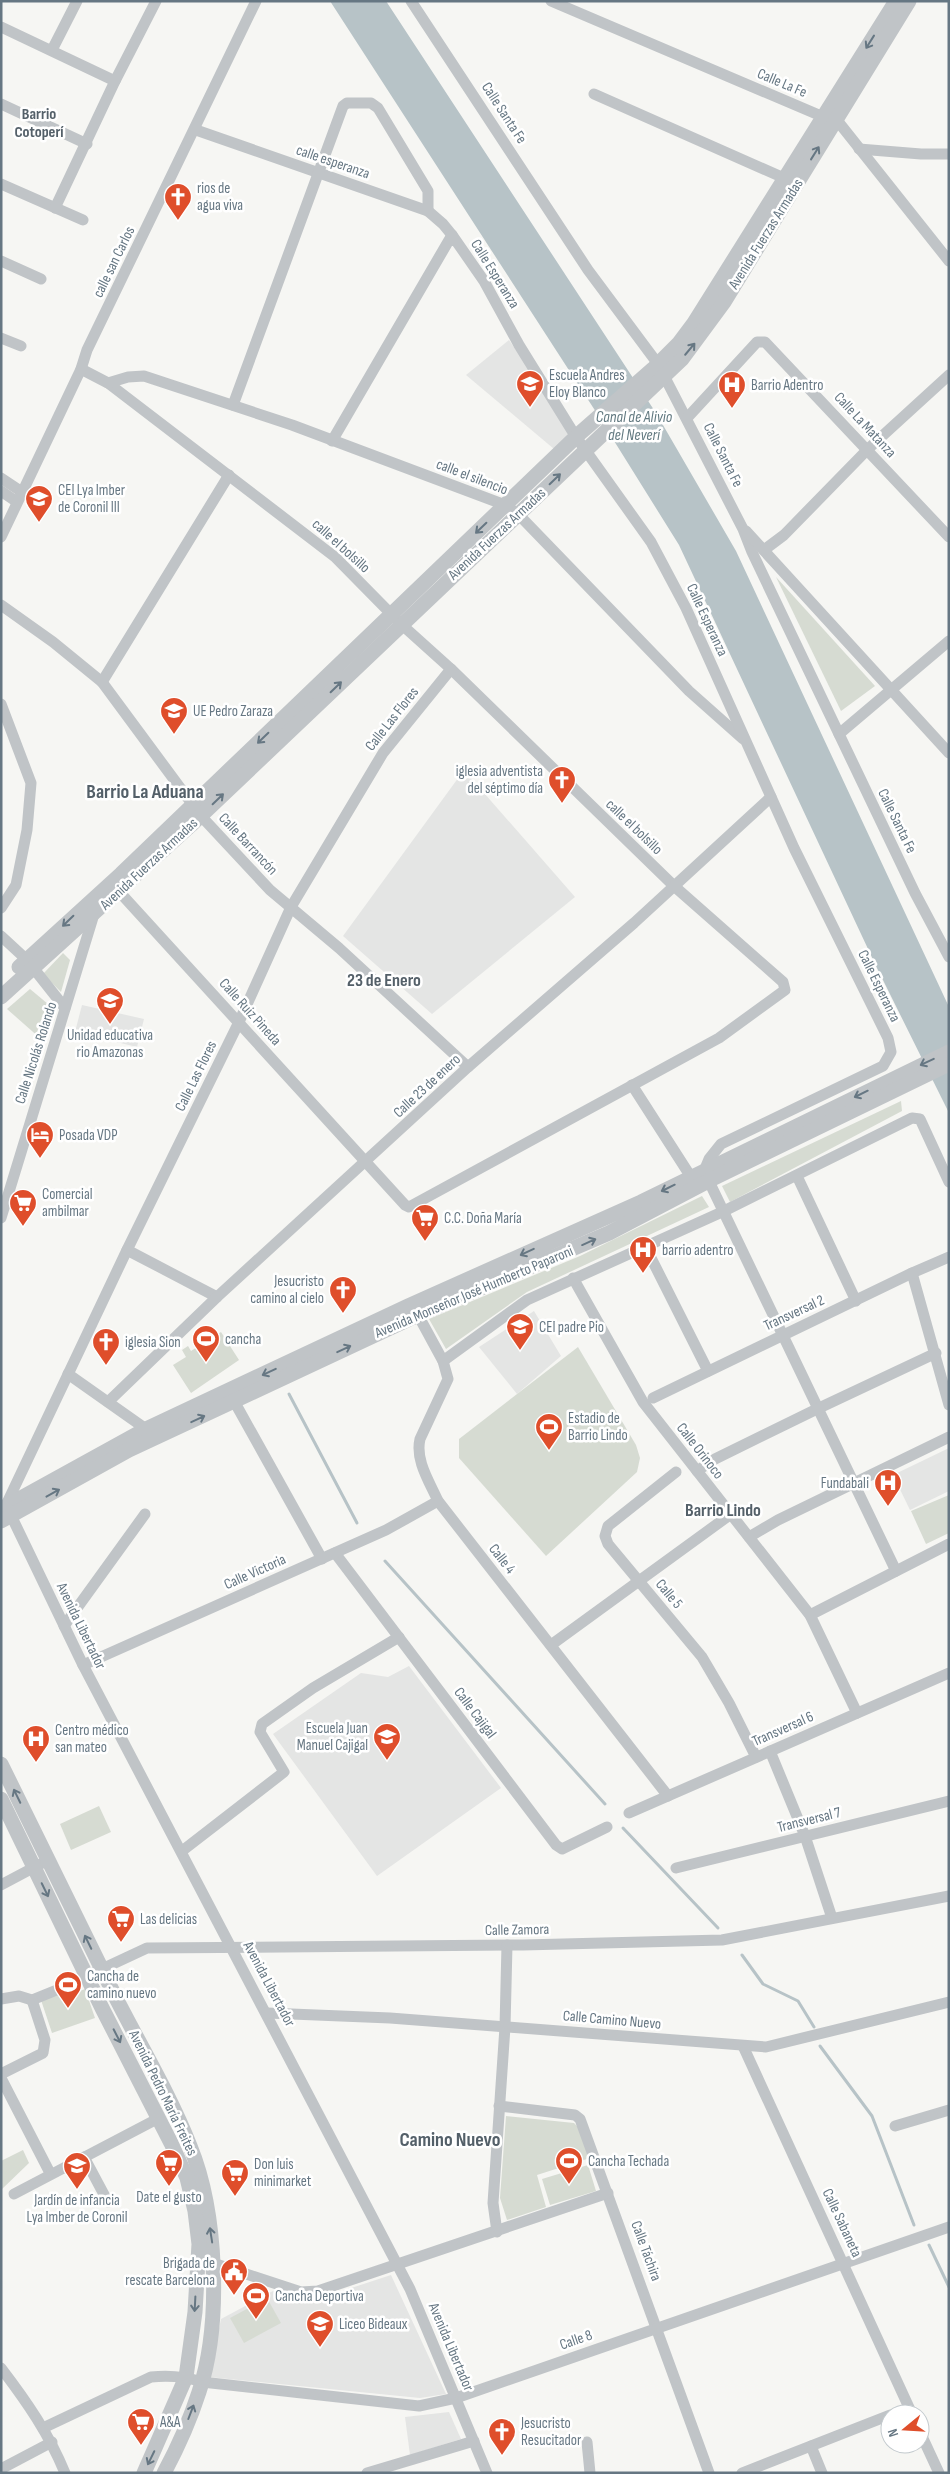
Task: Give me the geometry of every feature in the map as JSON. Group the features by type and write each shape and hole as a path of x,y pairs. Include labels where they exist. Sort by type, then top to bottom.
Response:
{"street":[{"path":"52,50 77,1"},
{"path":"55,208 87,144 115,81 156,1"},
{"name":"calle san Carlos","path":"1,537 81,369 87,350 196,130 256,1"},
{"name":"Calle Santa Fe","path":"411,1 687,418 743,529 752,552 915,893 949,957"},
{"name":"Calle La Fe","path":"551,1 840,124 949,261"},
{"name":"Avenida Fuerzas Armadas","path":"1,984 95,914 115,888 396,620 505,505 582,442 658,373 699,339 724,302 896,1"},
{"name":"Avenida Fuerzas Armadas","path":"658,373 694,323 784,178 829,120 909,1"},
{"path":"1,27 115,81"},
{"path":"594,94 784,178"},
{"path":"233,405 317,172 343,106 353,102 371,103 378,108 428,191 428,212"},
{"path":"1,104 87,144"},
{"name":"calle esperanza","path":"196,130 428,212 443,224 452,235"},
{"path":"859,149 949,154"},
{"path":"1,184 83,220"},
{"name":"Calle Esperanza","path":"332,441 452,235 484,281 519,345 582,442 651,542 686,608 771,797 888,1038 891,1052 883,1066 721,1144 709,1159 701,1177"},
{"path":"1,261 40,279"},
{"path":"1,338 21,346"},
{"name":"Calle La Matanza","path":"687,418 757,342 765,342 949,537"},
{"name":"calle el bolsillo","path":"81,369 108,383 335,557 396,620 451,670 674,886 783,982 784,990 719,1038 409,1207 365,1164"},
{"path":"764,550 784,535 868,449 949,375"},
{"name":"calle el silencio","path":"108,383 128,377 144,376 233,405 505,505 518,514 689,691 746,742"},
{"name":"Avenida Fuerzas Armadas","path":"396,620 518,514 582,442"},
{"path":"102,682 230,475"},
{"path":"1,478 20,497"},
{"path":"1,490 20,497"},
{"path":"743,529 949,753"},
{"name":"Calle Barrancón","path":"1,605 53,642 102,682 198,810 270,890 339,948 468,1068"},
{"path":"839,734 949,641"},
{"name":"Calle Las Flores","path":"5,1513 68,1374 239,1022 291,908 383,753 451,670"},
{"path":"1,704 30,783 27,830 16,885 1,908"},
{"name":"Calle 23 de enero","path":"108,1402 218,1297 468,1068 674,886 771,797"},
{"name":"Avenida Fuerzas Armadas","path":"1,997 95,897 115,888"},
{"name":"Calle Ruiz Pineda","path":"115,888 239,1022 365,1164"},
{"name":"Calle Nicolás Rolando","path":"1,1218 95,914 95,897"},
{"path":"1,936 30,964 66,1008"},
{"name":"Avenida Monseñor José Humberto Paparoni","path":"5,1513 146,1429 701,1177 908,1077 949,1052"},
{"name":"Avenida Monseñor José Humberto Paparoni","path":"908,1077 949,1064"},
{"path":"632,1085 701,1177 722,1212 896,1572"},
{"path":"443,1361 527,1300 722,1212 916,1117 920,1119 949,1182"},
{"path":"1,1172 13,1176"},
{"path":"797,1176 856,1301"},
{"name":"Avenida Monseñor José Humberto Paparoni","path":"5,1513 129,1450 418,1315 589,1242 701,1177"},
{"path":"645,1246 708,1371"},
{"path":"127,1250 218,1297"},
{"name":"Transversal 2","path":"653,1398 856,1301 912,1272 949,1257"},
{"path":"912,1272 949,1405"},
{"name":"Calle Orinoco","path":"573,1278 643,1402 810,1614 857,1713"},
{"name":"Calle 4","path":"418,1315 443,1361 448,1379 420,1439 418,1448 419,1458 438,1501 668,1796"},
{"path":"697,1471 715,1459 936,1353"},
{"path":"68,1374 146,1429"},
{"path":"234,1402 322,1558"},
{"path":"749,1537 778,1520 949,1437"},
{"name":"Calle 5","path":"676,1472 608,1526 605,1536 608,1544 702,1658 729,1703 756,1757"},
{"name":"Calle Victoria","path":"83,1665 386,1530 438,1501"},
{"name":"Avenida Libertador","path":"5,1513 398,2264 487,2473"},
{"path":"64,1626 145,1514"},
{"path":"551,1645 732,1514"},
{"path":"810,1614 949,1544"},
{"name":"Calle Cajigal","path":"335,1553 556,1845 562,1849 607,1826"},
{"path":"182,1852 284,1772 260,1732 262,1724 313,1688 399,1637"},
{"name":"Transversal 6","path":"629,1813 949,1673"},
{"path":"770,1751 805,1836 832,1918"},
{"name":"Avenida Pedro María Freites","path":"1,1764 190,2146 202,2179 213,2245 212,2319 202,2382 178,2447 164,2473"},
{"name":"Avenida Pedro María Freites","path":"1,1799 187,2178 199,2244 195,2312 186,2376 144,2473"},
{"name":"Transversal 7","path":"676,1868 949,1800"},
{"path":"1,1886 48,1860"},
{"name":"Calle Zamora","path":"87,1976 147,1948 507,1945 722,1940 949,1896"},
{"path":"497,2232 493,2203 507,1945"},
{"path":"1,1999 19,1996 32,2000 69,1985"},
{"path":"1,2074 42,2053 45,2040 32,2000"},
{"name":"Calle Camino Nuevo","path":"267,2013 390,2018 766,2047 949,2002"},
{"name":"Calle Sabaneta","path":"743,2046 907,2404"},
{"path":"3,2086 50,2173"},
{"name":"Calle Táchira","path":"499,2106 575,2115 580,2119 658,2328 709,2473"},
{"path":"895,2126 949,2110"},
{"path":"14,2194 50,2173 159,2118"},
{"path":"84,2157 108,2202"},
{"path":"212,2263 301,2292 318,2291 497,2232 608,2192"},
{"name":"Calle 8","path":"186,2376 202,2382 419,2406 456,2398 949,2227"},
{"path":"1,2368 44,2428 65,2473"},
{"path":"44,2428 151,2377 186,2376"},
{"path":"742,2473 880,2418"},
{"path":"367,2473 474,2441"},
{"path":"1,2469 52,2442"},
{"path":"587,2442 590,2473"},
{"path":"811,2446 822,2473"},
{"path":"930,2454 939,2473"}],"shaded area":[{"name":"Escuela Andres Eloy Blanco","path":"509,340 538,382 569,435 554,449 466,375"},
{"path":"776,577 875,686 841,711"},
{"path":"464,770 575,897 432,1014 343,936"},
{"path":"63,953 70,960 61,992 43,974"},
{"path":"30,989 54,1009 41,1039 7,1009"},
{"name":"Unidad educativa rio Amazonas","path":"82,1005 144,1019 137,1047 75,1032"},
{"path":"901,1101 902,1111 730,1202 722,1186"},
{"path":"702,1196 709,1207 527,1292 446,1349 429,1319 580,1256"},
{"name":"CEI padre Pio","path":"534,1311 561,1356 517,1394 479,1347"},
{"name":"cancha","path":"221,1332 239,1360 191,1393 173,1365 186,1357 182,1350 188,1346 191,1351"},
{"name":"Estadio de Barrio Lindo","path":"578,1347 636,1445 640,1458 637,1472 546,1556 459,1458 459,1439"},
{"path":"949,1448 949,1491 910,1510 893,1475"},
{"path":"949,1495 949,1533 926,1544 911,1511"},
{"name":"Escuela Juan Manuel Cajigal","path":"409,1666 501,1788 377,1876 273,1734 361,1673 388,1677"},
{"path":"99,1806 111,1832 71,1850 60,1824"},
{"name":"Cancha de camino nuevo","path":"85,1989 95,2018 52,2033 41,2000 65,1991 67,1996"},
{"path":"506,2116 574,2123 579,2128 590,2158 537,2175 546,2207 507,2220 500,2198"},
{"path":"23,2150 29,2163 1,2190 1,2161"},
{"name":"Cancha Techada","path":"588,2165 596,2191 550,2205 542,2179"},
{"name":"Liceo Bideaux","path":"391,2275 446,2394 420,2398 209,2377 221,2319 273,2291 309,2299 333,2294"},
{"name":"Cancha Deportiva","path":"267,2298 281,2323 244,2343 230,2318"},
{"path":"449,2412 461,2439 410,2455 405,2417"}],"water":[{"name":"Canal de Alivio del Neverí","path":"330,1 386,1 656,413 736,551 949,1007 949,1113 876,966 679,545 596,412"}],"waterway":[{"path":"289,1394 357,1523"},
{"path":"385,1561 605,1804"},
{"path":"623,1828 718,1928"},
{"path":"742,1955 763,1984 798,2001 814,2027"},
{"path":"820,2046 872,2116 914,2225"},
{"path":"929,2245 949,2287"}],"place":[{"name":"rios de agua viva","path":"178,221"},
{"name":"Escuela Andres Eloy Blanco","path":"530,408"},
{"name":"Barrio Adentro","path":"732,409"},
{"name":"CEI Lya Imber de Coronil III","path":"39,523"},
{"name":"UE Pedro Zaraza","path":"174,735"},
{"name":"iglesia adventista del séptimo día","path":"562,804"},
{"name":"Unidad educativa rio Amazonas","path":"110,1025"},
{"name":"Posada VDP","path":"40,1159"},
{"name":"Comercial ambilmar","path":"23,1227"},
{"name":"C.C. Doña María","path":"425,1242"},
{"name":"barrio adentro","path":"643,1274"},
{"name":"Jesucristo camino al cielo","path":"343,1314"},
{"name":"CEI padre Pio","path":"520,1351"},
{"name":"cancha","path":"206,1363"},
{"name":"iglesia Sion","path":"106,1366"},
{"name":"Estadio de Barrio Lindo","path":"549,1451"},
{"name":"Fundabali","path":"888,1507"},
{"name":"Escuela Juan Manuel Cajigal","path":"387,1761"},
{"name":"Centro médico san mateo","path":"36,1763"},
{"name":"Las delicias","path":"121,1943"},
{"name":"Cancha de camino nuevo","path":"68,2009"},
{"name":"Cancha Techada","path":"569,2185"},
{"name":"Date el gusto","path":"169,2187"},
{"name":"Jardín de infancia Lya Imber de Coronil","path":"77,2190"},
{"name":"Don luis minimarket","path":"235,2197"},
{"name":"Brigada de rescate Barcelona","path":"234,2296"},
{"name":"Cancha Deportiva","path":"256,2320"},
{"name":"Liceo Bideaux","path":"320,2348"},
{"name":"A&A","path":"141,2446"},
{"name":"Jesucristo Resucitador","path":"502,2456"}],"district":[{"name":"Barrio Cotoperí","path":"39,123"},
{"name":"Barrio La Aduana","path":"145,792"},
{"name":"23 de Enero","path":"384,980"},
{"name":"Barrio Lindo","path":"723,1510"},
{"name":"Camino Nuevo","path":"450,2140"}]}
